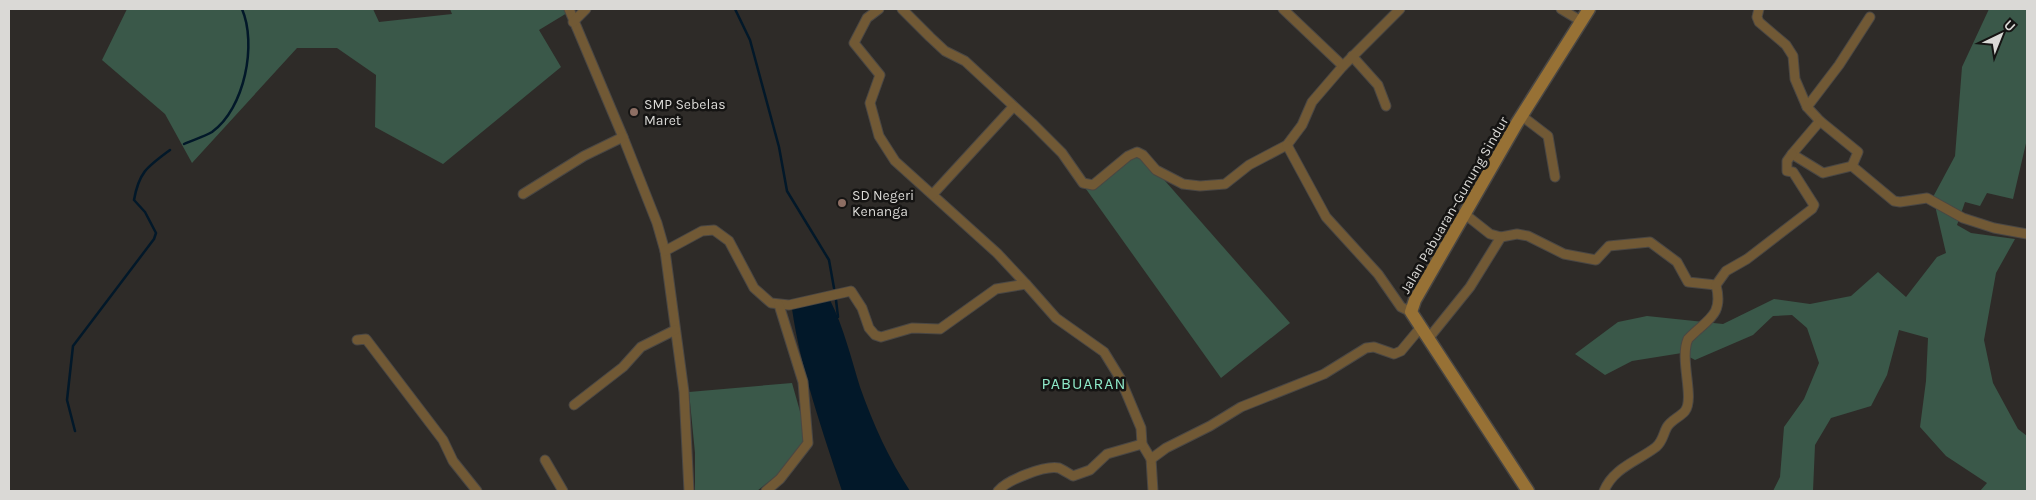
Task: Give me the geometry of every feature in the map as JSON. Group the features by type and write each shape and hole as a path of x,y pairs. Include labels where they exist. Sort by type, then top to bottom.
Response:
{"street":[{"path":"569,9 623,137 657,224 665,251 684,392 689,491"},
{"path":"573,22 586,9"},
{"path":"879,9 867,18 854,43 880,74 870,103 879,136 895,161 934,194 997,253 1056,318 1104,352 1124,386 1141,428 1142,444 1151,459 1154,491"},
{"path":"902,9 945,51 965,61 1062,153 1084,183 1089,185 1098,181 1128,156 1137,152 1143,155 1156,170 1170,179 1200,186 1221,185 1249,165 1287,145 1302,126 1312,102 1352,56 1400,9"},
{"path":"1283,9 1343,66"},
{"path":"1561,9 1582,21"},
{"name":"Jalan Pabuaran–Gunung Sindur","path":"1528,491 1411,312 1415,300 1522,116 1589,9"},
{"path":"1760,9 1757,17 1759,22 1786,45 1794,56 1795,79 1807,107 1820,121 1858,152 1852,166"},
{"path":"1807,107 1839,65 1870,17"},
{"path":"1352,56 1378,85 1386,106"},
{"path":"934,194 1013,107"},
{"path":"1522,116 1548,136 1556,178"},
{"path":"1716,285 1726,271 1747,258 1812,209 1814,205 1808,193 1793,172 1787,171 1787,161 1820,121"},
{"path":"522,194 584,156 623,137"},
{"path":"1287,145 1326,216 1378,274 1401,307 1411,312"},
{"path":"1792,154 1823,173 1852,166"},
{"path":"1852,166 1894,201 1900,202 1927,198 1963,218 1994,228 2027,234"},
{"path":"1466,215 1490,234 1500,237 1517,234 1528,236 1564,254 1596,260 1609,246 1650,242 1677,262 1688,282 1716,285"},
{"path":"665,251 702,231 714,230 729,241 754,288 767,300 779,305 789,305 851,291 862,308 869,328 875,335 881,337 912,328 940,330 996,289 1026,284"},
{"path":"1428,339 1470,287 1500,237"},
{"path":"1604,491 1610,480 1620,470 1657,446 1668,426 1684,412 1688,398 1684,366 1685,344 1717,311 1720,299 1716,285"},
{"path":"766,491 780,479 808,443 803,382 779,305"},
{"path":"1151,459 1166,448 1210,426 1241,407 1324,374 1366,348 1374,347 1394,354 1401,351 1420,327"},
{"path":"574,405 623,367 641,347 675,330"},
{"path":"358,340 366,339 443,440 453,461 478,491"},
{"path":"998,491 1003,484 1017,476 1057,468 1073,476 1090,470 1108,454 1142,444"},
{"path":"545,460 563,491"}],"green space":[{"path":"127,9 373,9 379,22 452,14 450,9 572,10 539,30 561,67 443,164 375,127 376,75 337,48 297,48 192,163 165,114 102,60"},
{"path":"1989,9 2027,9 2027,139 2013,199 1987,193 1980,206 1965,202 1957,225 1971,233 2015,239 1996,273 1984,340 1993,383 2018,429 2027,436 2027,491 1980,491 1987,483 1946,456 1920,427 1926,381 1928,338 1899,330 1887,375 1871,406 1831,418 1815,445 1813,491 1773,491 1780,477 1784,427 1804,399 1819,363 1807,328 1792,315 1773,316 1753,335 1695,360 1682,353 1632,361 1605,375 1575,354 1618,322 1647,316 1723,324 1774,299 1810,304 1851,296 1878,272 1906,297 1937,257 1946,253 1933,197 1955,156 1962,67"},
{"path":"1137,149 1290,323 1221,378 1086,189"},
{"path":"792,383 803,422 804,442 786,468 757,491 695,491 695,453 689,392"}],"water":[{"path":"830,300 843,332 870,414 888,454 910,491 842,491 807,378 792,309"}],"waterway":[{"path":"184,144 212,132 233,108 240,92 248,57 246,23 242,9"},
{"path":"735,9 750,40 779,147 787,191 829,260 834,288"},
{"path":"75,431 67,400 73,346 154,239 156,233 145,212 134,200 138,183 145,171 170,150"},
{"path":"836,300 838,317"}],"place":[{"name":"SMP Sebelas Maret","path":"634,112"},
{"name":"SD Negeri Kenanga","path":"842,203"}],"district":[{"name":"PABUARAN","path":"1084,383"}]}
